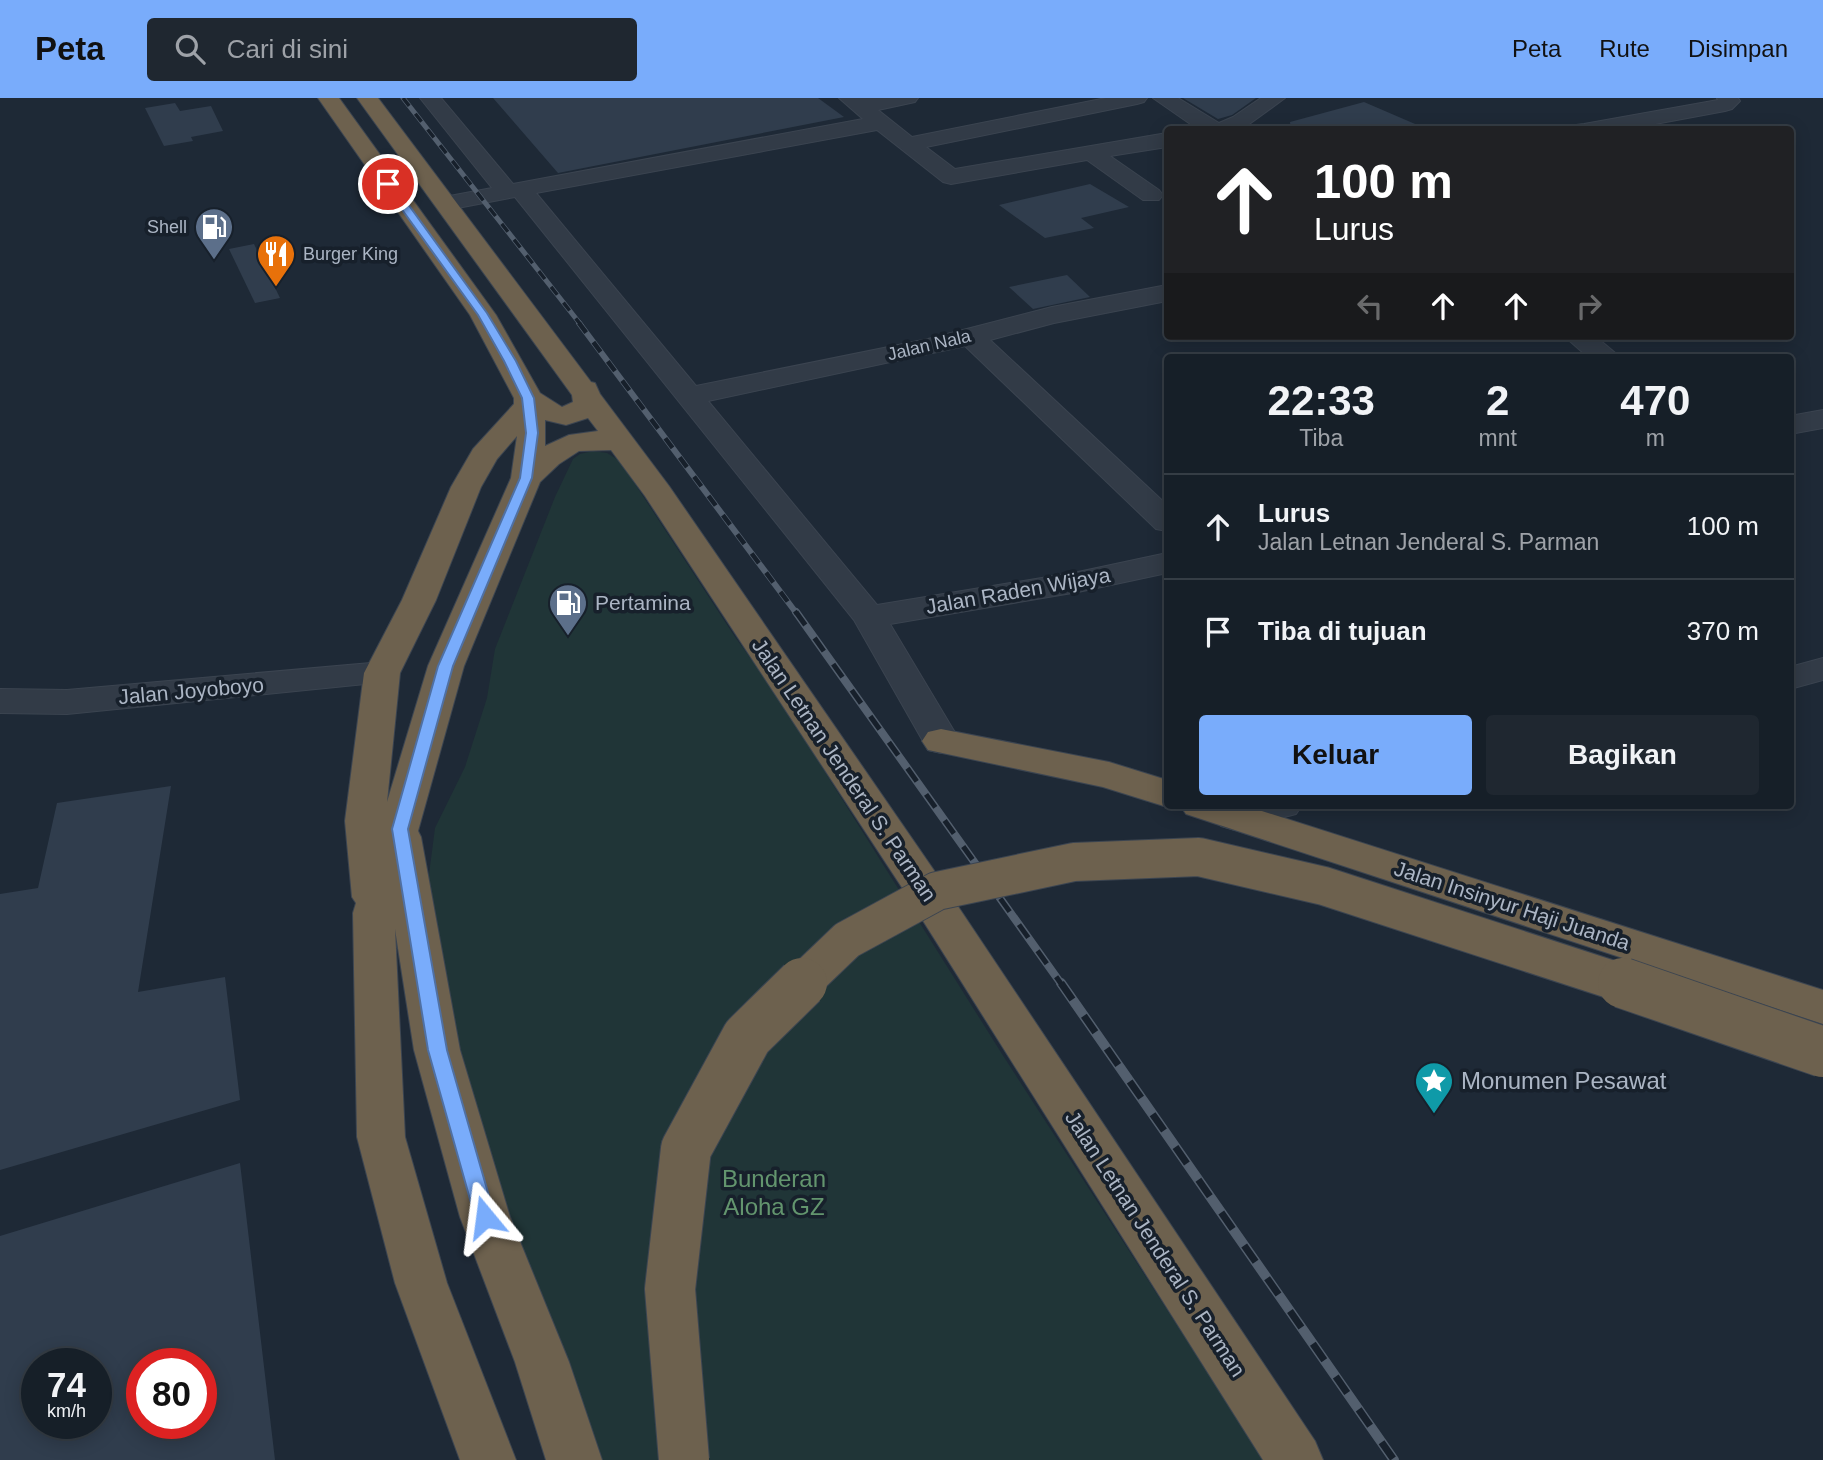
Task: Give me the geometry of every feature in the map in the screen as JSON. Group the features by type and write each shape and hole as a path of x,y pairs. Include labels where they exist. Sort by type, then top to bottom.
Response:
{"highway":[{"path":"328,98 483,315 528,402 532,433 526,478 446,666 374,913"},
{"name":"Jalan Letnan Jenderal S. Parman","path":"368,98 585,389 658,493 918,879 1295,1460"},
{"path":"528,402 553,415 572,415 581,411 587,403 585,389"},
{"path":"488,1460 421,1283 381,1137 374,997 374,913 365,821 382,673 419,600 466,487 484,455 528,402"},
{"path":"526,478 552,455 572,443 596,438 622,443"},
{"path":"941,741 1108,775 1164,793"},
{"name":"Jalan Insinyur Haji Juanda","path":"1218,811 1823,1007"},
{"path":"400,829 437,1050 485,1217 542,1362 574,1460"},
{"path":"684,1460 670,1289 686,1149 747,1037 847,940 937,891 1074,862 1199,857 1324,886 1584,970 1823,1052"}],"street":[{"path":"430,98 514,191 690,396 869,617 941,741"},
{"path":"854,103 908,98"},
{"path":"908,144 1137,98"},
{"path":"1163,98 1210,126"},
{"path":"1229,126 1241,122 1275,98"},
{"path":"1608,126 1725,106 1730,101 1727,98"},
{"path":"854,103 951,177 1164,141"},
{"path":"447,204 879,123"},
{"path":"1092,154 1151,195"},
{"name":"Jalan Nala","path":"690,396 930,347 1052,315 1164,294"},
{"path":"971,336 1164,519"},
{"path":"1583,340 1602,354"},
{"path":"1794,424 1823,419"},
{"name":"Jalan Raden Wijaya","path":"869,617 1078,582 1164,564"},
{"path":"1794,677 1823,669"},
{"name":"Jalan Joyoboyo","path":"0,701 67,702 382,673"},
{"path":"1218,811 1239,809"}],"green space":[{"name":"Bunderan Aloha GZ","path":"593,451 607,453 620,461 735,637 771,686 1002,1054 1264,1460 593,1460 450,1062 424,913 435,828 465,767 487,698 495,649 555,497 573,459"}],"building":[{"path":"493,98 818,98 844,117 558,173"},
{"path":"1183,98 1256,98 1232,115 1218,119"},
{"path":"1364,102 1420,126 1290,126 1290,122"},
{"path":"175,103 180,111 211,106 223,131 191,137 193,141 164,146 145,108"},
{"path":"1090,184 1129,207 1081,218 1094,228 1045,238 999,205"},
{"path":"254,244 280,298 255,303 229,249"},
{"path":"1067,275 1090,297 1033,309 1009,287"},
{"path":"171,786 138,992 225,977 240,1100 0,1170 0,894 38,888 57,803"},
{"path":"240,1163 275,1460 0,1460 0,1236"}],"railway":[{"path":"403,98 581,325"},
{"path":"579,323 797,614"},
{"path":"796,612 1062,985"},
{"path":"1061,983 1394,1460"}],"place":[{"name":"Shell","path":"214,261"},
{"name":"Burger King","path":"276,288"},
{"name":"Pertamina","path":"568,637"},
{"name":"Monumen Pesawat","path":"1434,1115"}],"route":[{"path":"388,184 483,315 510,361 528,398 532,433 526,478 446,666 402,814 400,829 437,1050 485,1217"}]}
